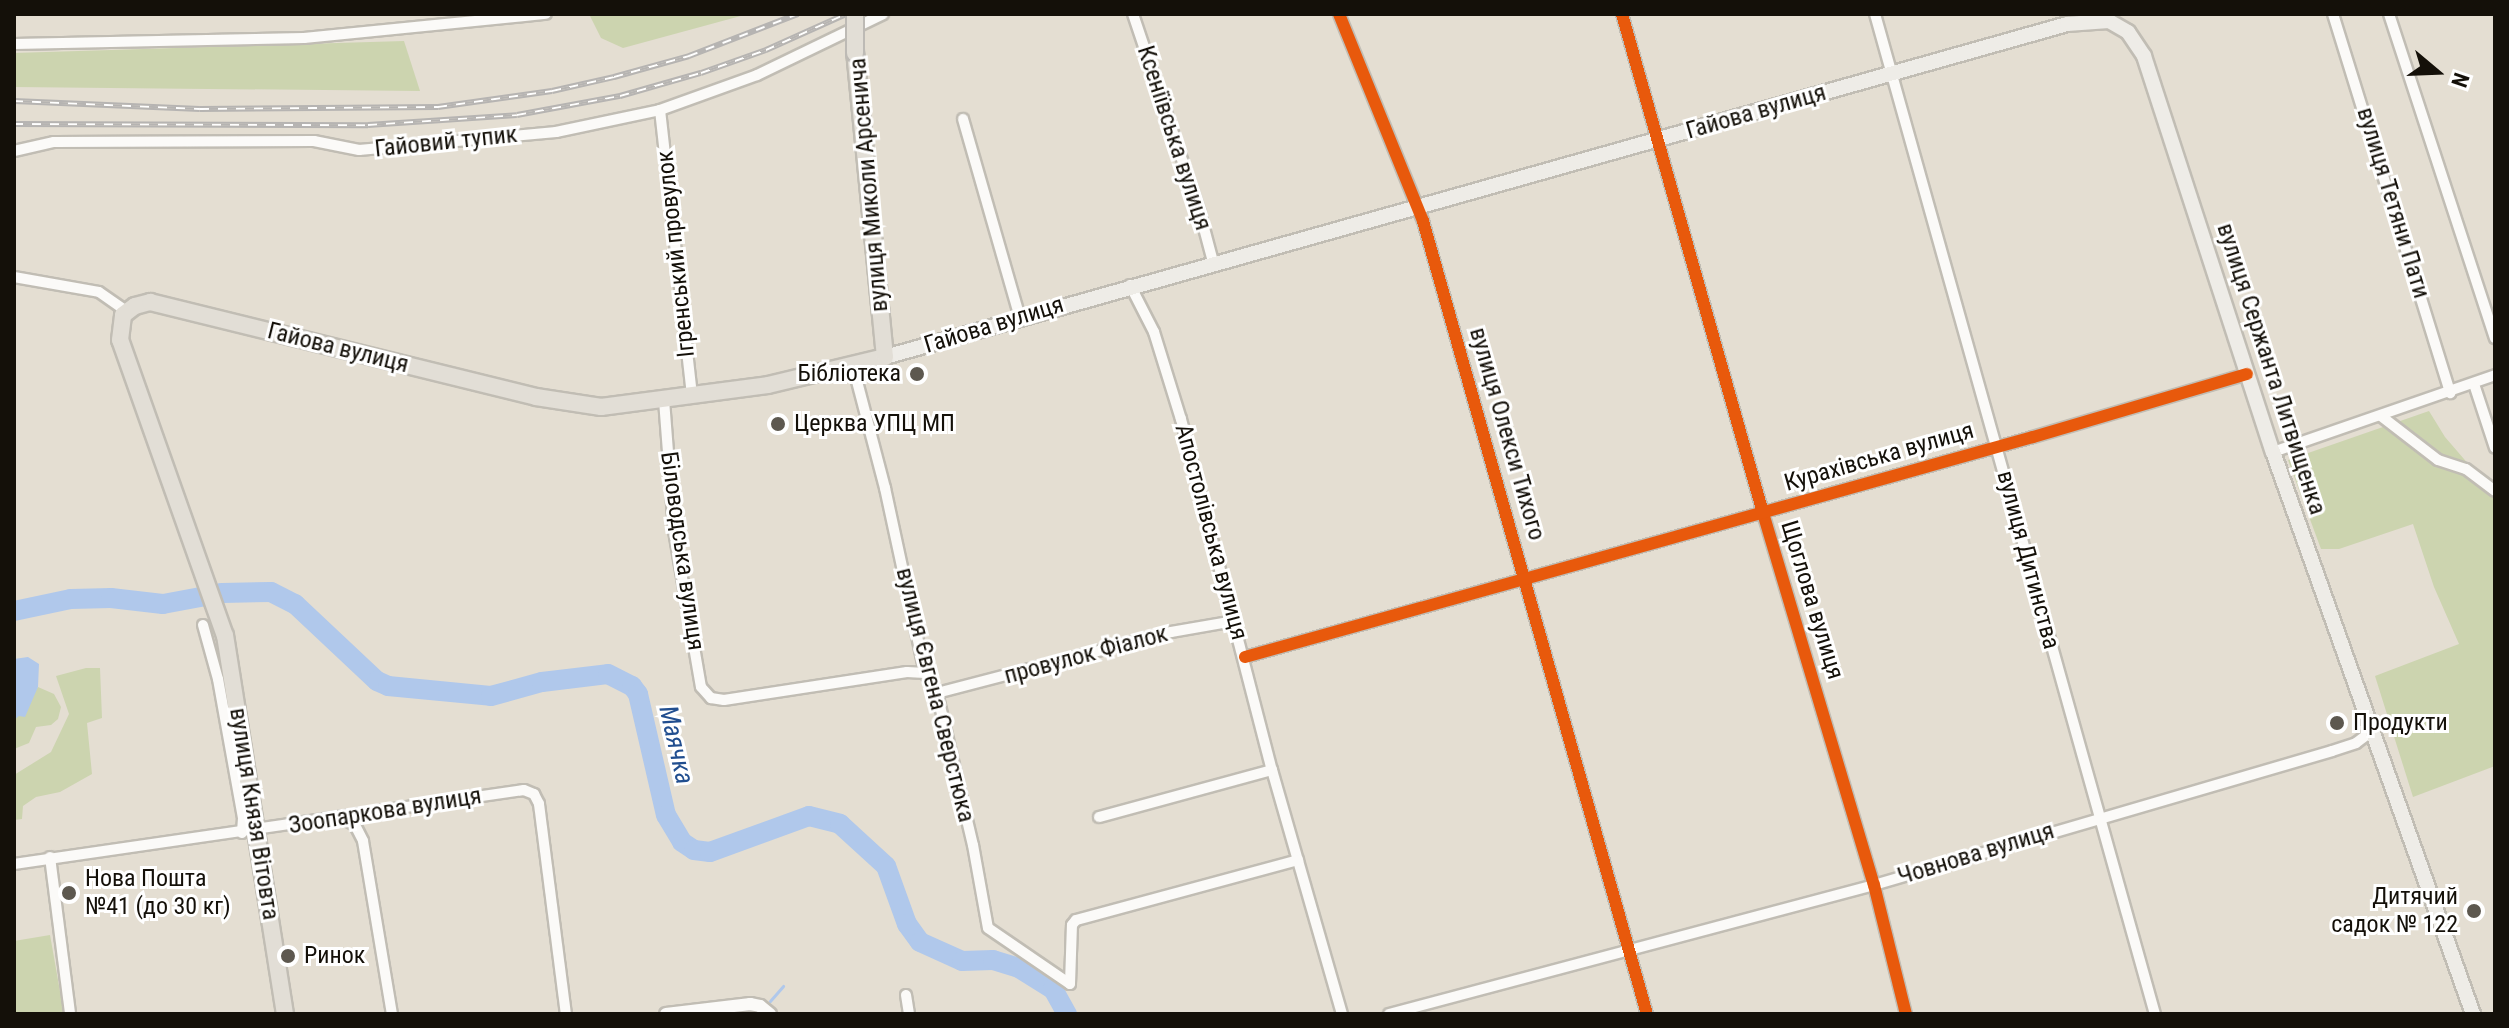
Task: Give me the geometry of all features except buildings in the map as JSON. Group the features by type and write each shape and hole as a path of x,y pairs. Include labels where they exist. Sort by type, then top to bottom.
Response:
{"main road":[{"name":"вулиця Миколи Арсенича","path":"858,20 855,53 885,357"},
{"name":"Гайова вулиця","path":"126,311 150,302 573,405 629,406 692,397 853,366 1130,285 2082,20 2120,20"},
{"name":"вулиця Сержанта Литвищенка","path":"2120,20 2144,56 2273,452 2473,1014"},
{"name":"вулиця Князя Вітовта","path":"126,311 120,321 120,340 219,615 230,660 248,832 285,1014"}],"street":[{"path":"14,44 304,38 546,14"},
{"name":"Гайовий тупик","path":"14,151 54,142 299,141 359,150 556,132 660,110 757,75 858,20 883,14"},
{"name":"Ксеніївська вулиця","path":"1133,14 1200,213 1213,262"},
{"name":"вулиця Олекси Тихого","path":"1339,14 1418,205 1647,1014"},
{"name":"Щоглова вулиця","path":"1622,14 1763,513 1874,885 1906,1014"},
{"name":"вулиця Дитинства","path":"1875,14 2155,1014"},
{"name":"вулиця Тетяни Пати","path":"2333,14 2450,393"},
{"path":"2389,14 2495,338"},
{"name":"Ігренський провулок","path":"660,110 692,397"},
{"path":"963,119 1020,318"},
{"path":"14,277 99,292 126,311"},
{"name":"Апостолівська вулиця","path":"1130,285 1154,332 1163,361 1245,657 1272,770 1342,1014"},
{"name":"вулиця Євгена Сверстюка","path":"853,366 885,488 925,673 937,693 973,845 988,928 1070,984 1072,925 1076,920 1298,860"},
{"name":"Курахівська вулиця","path":"1245,657 2247,374"},
{"path":"2273,452 2495,375"},
{"path":"2474,384 2495,448"},
{"name":"Біловодська вулиця","path":"664,400 674,531 701,687 711,698 724,700 907,672 925,673"},
{"path":"2381,416 2438,460 2466,469 2495,491"},
{"name":"провулок Фіалок","path":"937,693 1156,636 1235,621"},
{"path":"203,625 218,679 248,832"},
{"name":"Човнова вулиця","path":"1389,1014 1874,885 2332,751 2356,743 2372,731"},
{"path":"1099,817 1272,770"},
{"name":"Зоопаркова вулиця","path":"14,864 524,790 534,794 542,819 566,1014"},
{"path":"341,817 355,825 363,841 392,1014"},
{"path":"50,857 70,1014"},
{"path":"906,995 909,1014"},
{"path":"666,1014 750,1004 768,1012"}],"green space":[{"path":"748,14 623,48 601,38 590,16"},
{"path":"404,41 420,91 14,87 14,53"},
{"path":"2429,411 2445,437 2495,495 2495,766 2413,797 2375,676 2459,644 2434,587 2413,524 2339,549 2321,549 2288,460"},
{"path":"86,668 100,668 102,718 87,723 92,774 60,792 36,797 23,806 22,819 14,820 14,775 51,752 69,714 56,676"},
{"path":"38,687 54,694 61,707 58,719 51,725 36,727 29,743 14,749 14,720"},
{"path":"50,935 64,1014 14,1014 14,941"}],"water":[{"path":"28,657 39,664 38,687 25,717 19,716 14,720 14,659"}],"waterway":[{"name":"Маячка","path":"14,611 71,599 111,598 163,604 222,593 271,592 295,604 377,681 388,686 491,696 542,682 608,674 632,686 638,694 666,815 682,842 694,850 710,852 809,816 840,824 886,866 907,924 920,942 962,961 993,960 1019,968 1053,989 1067,1014"},
{"path":"770,1001 783,986"}],"railway":[{"path":"14,101 200,109 438,107 552,91 614,77 689,56 798,14"},
{"path":"14,124 368,125 517,115 620,96 701,73 766,50 846,14"}],"cycle path":[{"path":"1339,14 1423,221 1647,1014"},
{"path":"1622,14 1763,513 1874,885 1906,1014"},
{"path":"1245,657 2033,437 2247,374"}],"place":[{"name":"Бібліотека","path":"917,374"},
{"name":"Церква УПЦ МП","path":"778,424"},
{"name":"Продукти","path":"2337,723"},
{"name":"Нова Пошта №41 (до 30 кг)","path":"69,893"},
{"name":"Дитячий садок № 122","path":"2474,911"},
{"name":"Ринок","path":"288,956"}]}
